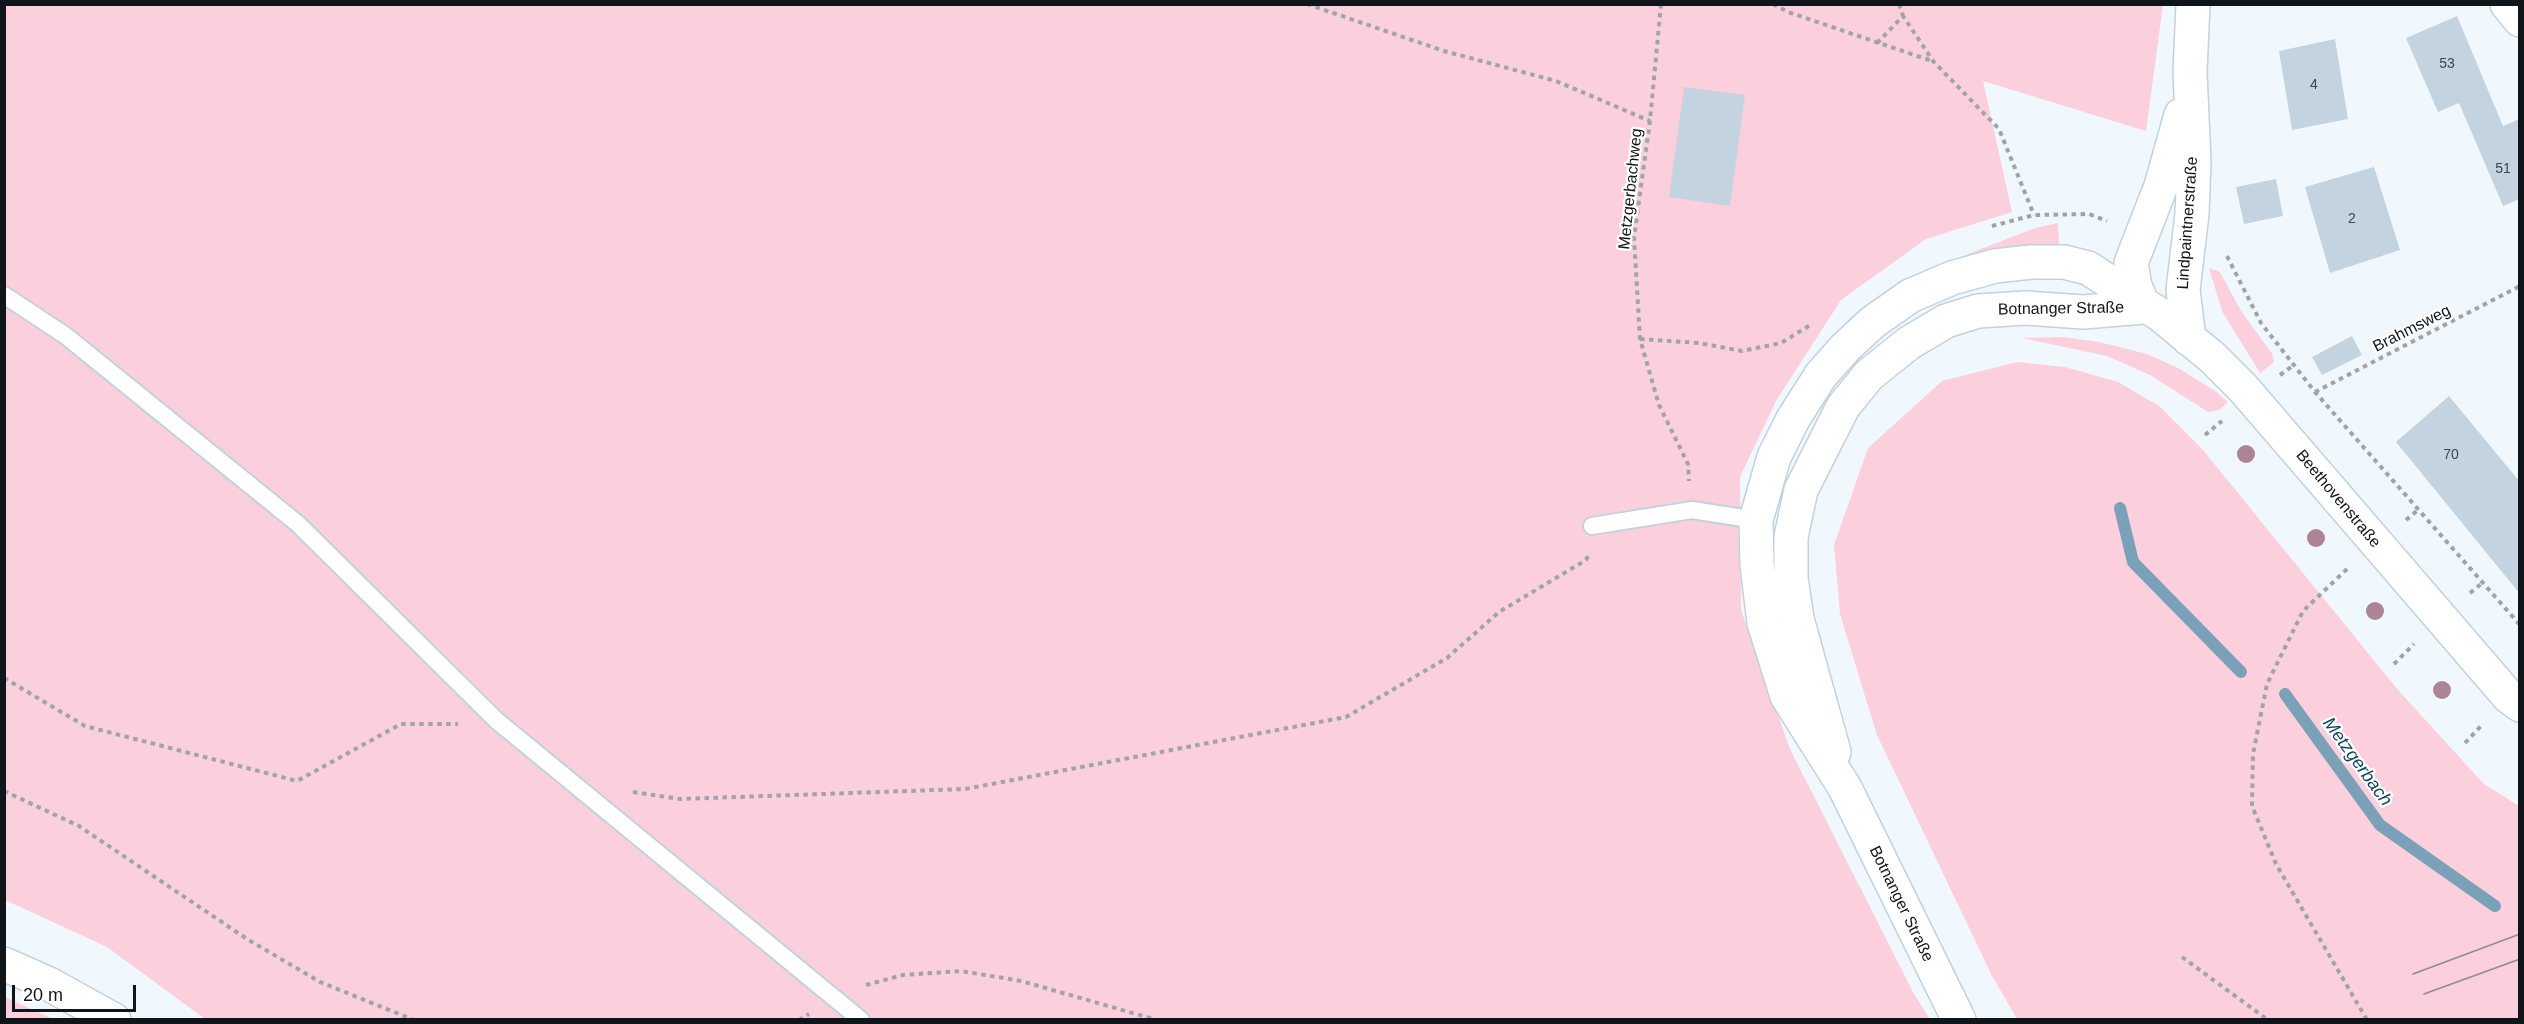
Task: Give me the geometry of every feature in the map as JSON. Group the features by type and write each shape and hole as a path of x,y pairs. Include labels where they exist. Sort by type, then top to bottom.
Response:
{"main road":[{"name":"Lindpaintnerstraße","path":"2189,339 2183,290 2192,214 2194,162 2190,72 2193,4"},
{"path":"2507,4 2520,20"},
{"name":"Lindpaintnerstraße","path":"2131,263 2176,141 2190,72"},
{"name":"Botnanger Straße","path":"1959,1020 1845,788 1787,696 1764,623 1757,564 1756,520 1774,457 1793,419 1821,375 1873,322 1910,296 1952,278 1995,266 2031,262 2064,262 2088,268 2144,307"},
{"path":"2093,272 2118,271 2131,263 2134,286 2144,307"},
{"name":"Beethovenstraße","path":"2144,307 2162,316 2213,358 2243,388 2509,697 2520,705"},
{"name":"Botnanger Straße","path":"1845,788 1797,619 1791,578 1791,537 1801,490 1843,407 1869,375 1909,343 1946,321 1978,311 2026,308 2083,312 2144,307"},
{"path":"4,964 49,984 114,1020"}],"lane":[{"path":"4,295 66,336 298,524 496,720 605,807 861,1020"},
{"path":"1592,526 1692,510 1756,520"}],"path":[{"path":"1307,4 1444,51 1556,81 1650,121"},
{"name":"Metzgerbachweg","path":"1661,4 1650,121 1634,237 1640,339 1659,405 1688,464 1692,510"},
{"path":"1773,4 1788,12 1933,61"},
{"path":"1899,4 1903,16 1933,61 1999,129 2034,215"},
{"path":"1877,42 1903,16"},
{"path":"2224,250 2261,323 2315,392 2520,625"},
{"name":"Brahmsweg","path":"2315,392 2520,286"},
{"path":"605,807 630,792 680,799 965,789 1346,717 1447,658 1499,612 1586,560 1592,526"},
{"path":"2328,585 2303,611 2267,684 2253,754 2252,806 2276,864 2367,1020"},
{"path":"4,678 85,726 297,781 401,724 445,725 496,720"},
{"path":"4,791 79,826 247,939 320,982 414,1020"},
{"path":"2182,957 2268,1020"},
{"path":"799,1020 865,985 903,975 961,971 1021,981 1157,1020"}],"shaded area":[{"path":"5,5 2163,5 2146,131 1983,81 2012,212 1926,239 1841,300 1776,401 1740,477 1741,610 1790,749 1914,994 1930,1019 205,1019 107,947 5,900"},
{"path":"2058,223 2059,246 1853,324 1849,319 1891,288 1940,265 2035,228"},
{"path":"2209,268 2220,272 2241,311 2273,355 2274,362 2260,373 2222,311"},
{"path":"2063,337 2099,342 2147,354 2178,368 2228,402 2219,410 2208,412 2150,375 2107,356 2022,338"},
{"path":"2017,362 2065,367 2118,382 2159,406 2203,450 2398,690 2484,784 2519,806 2519,1019 2017,1019 1992,976 1877,735 1840,614 1834,545 1868,448 1942,381"},
{"path":"5,997 53,1019 5,1019"}],"building":[{"path":"2457,16 2503,126 2520,119 2520,199 2503,206 2459,103 2438,112 2406,38"},
{"path":"2335,39 2348,119 2292,130 2279,51"},
{"path":"1684,87 1745,95 1730,206 1669,197"},
{"path":"2374,167 2400,250 2330,273 2305,187"},
{"path":"2276,179 2283,216 2244,224 2236,187"},
{"path":"2352,336 2362,355 2322,375 2312,357"},
{"path":"2449,396 2520,482 2520,594 2396,442"}],"waterway":[{"name":"Metzgerbach","path":"2120,508 2133,562 2241,672"},
{"name":"Metzgerbach","path":"2285,694 2380,825 2495,906"}],"tram line":[{"path":"2413,974 2520,934"},
{"path":"2424,994 2520,959"}]}
